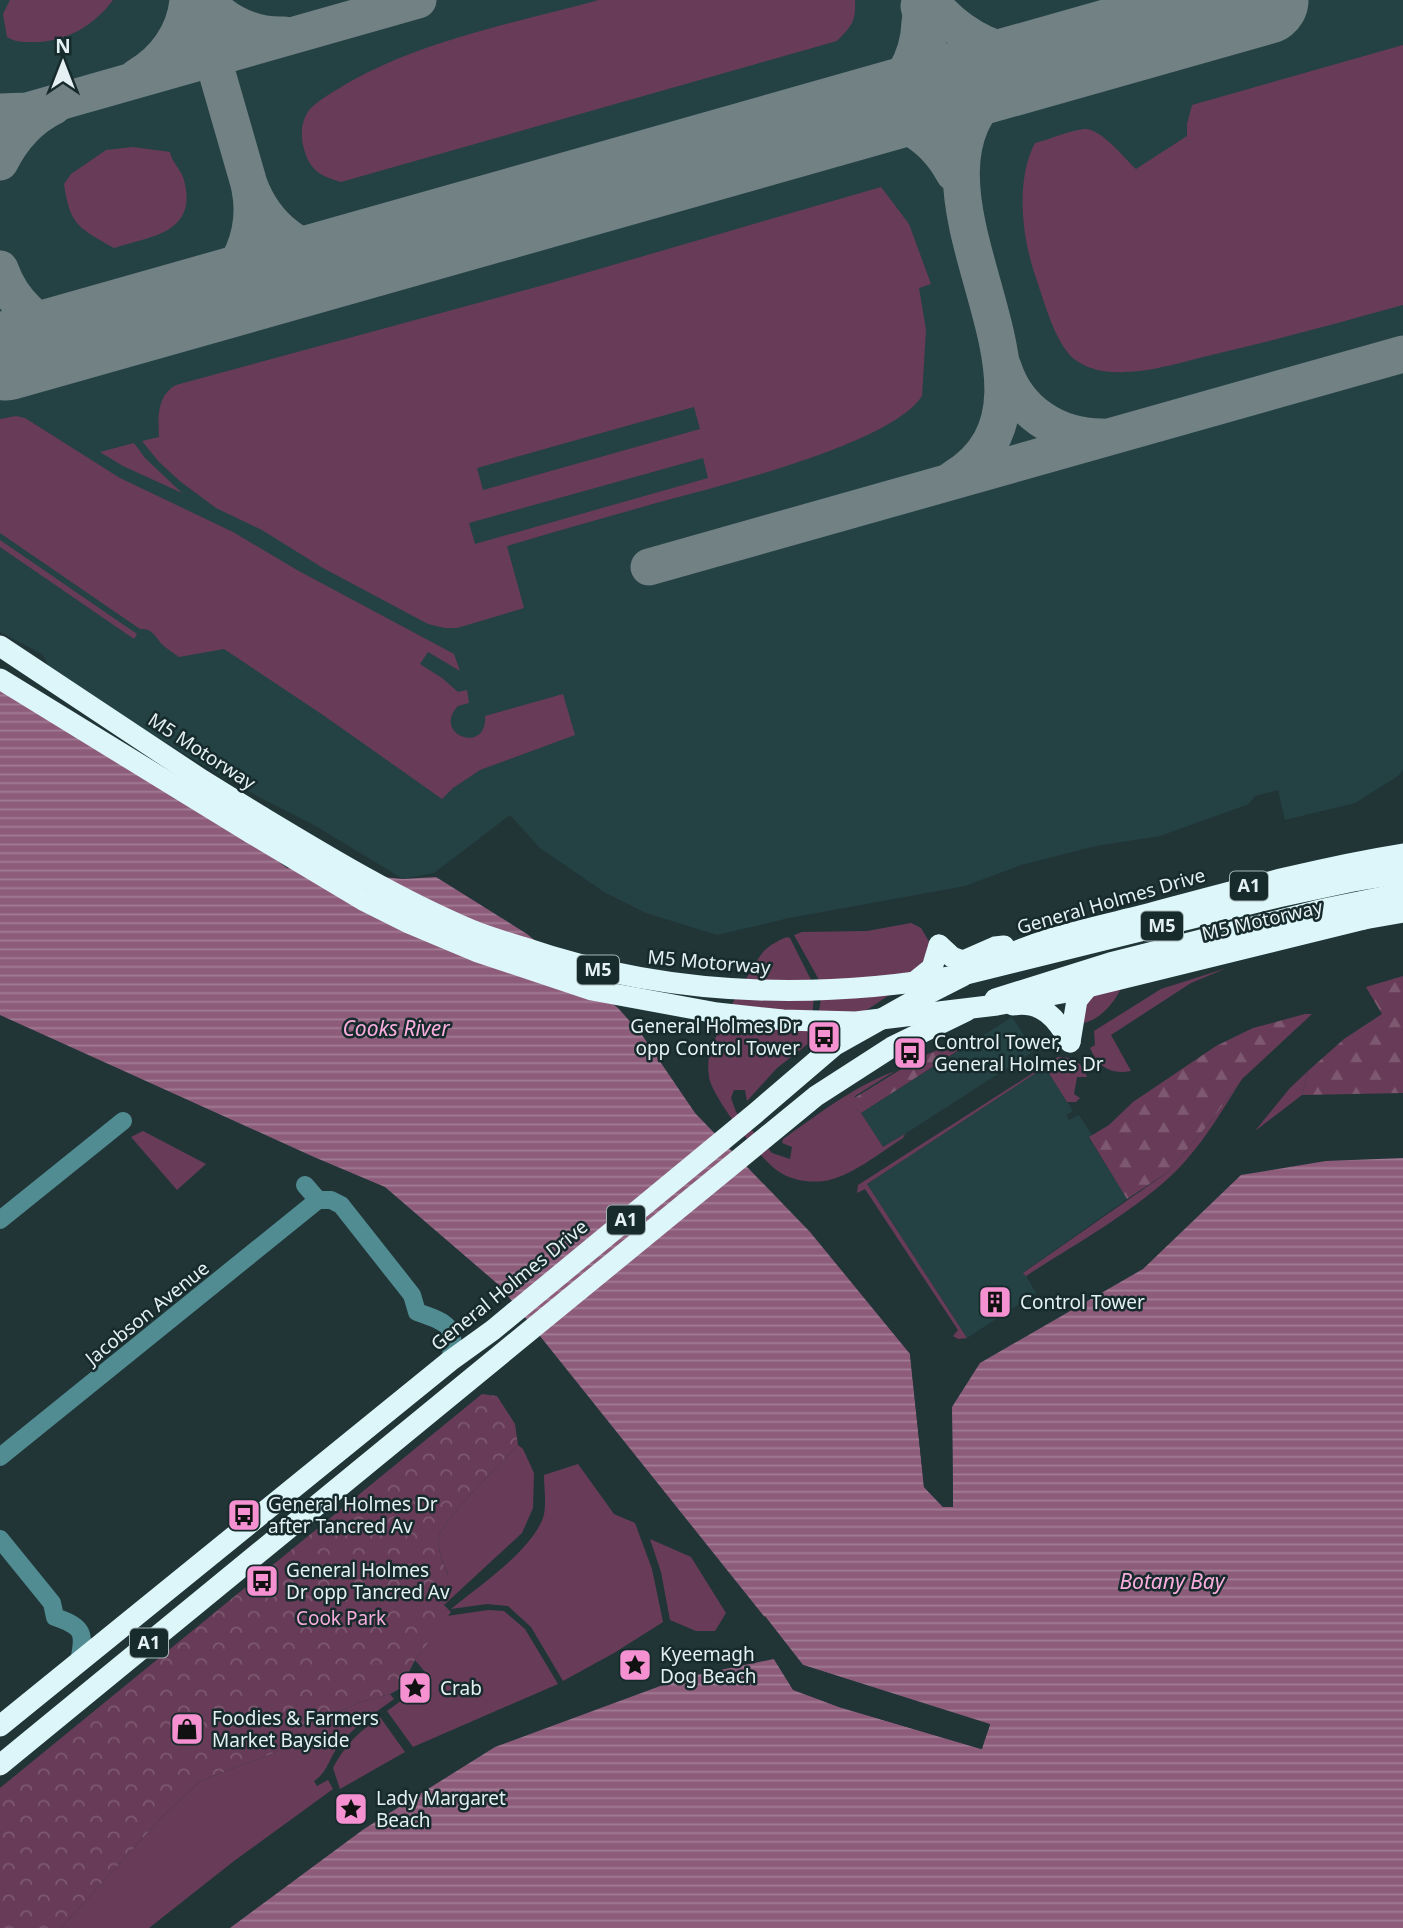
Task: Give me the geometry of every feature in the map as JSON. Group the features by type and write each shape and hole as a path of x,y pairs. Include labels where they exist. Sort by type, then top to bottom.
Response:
{"highway":[{"name":"M5 Motorway","path":"0,646 202,780 256,825 363,900 478,952 592,989 717,1013 783,1020 856,1022 997,1005 1067,992 1364,919 1403,912"},
{"name":"M5 Motorway","path":"0,679 256,825 411,903 475,932 593,969 645,980 737,989 838,991 933,980 1278,897 1403,873"},
{"name":"General Holmes Drive","path":"0,1726 493,1329 835,1045 910,1003 1034,943 1283,877 1403,854"},
{"name":"A1","path":"0,1765 774,1130 863,1063 988,1001 1110,963 1324,909 1403,893"},
{"path":"835,1045 877,1007 932,968 939,945 952,957 963,961 995,947 1034,943"},
{"path":"943,1021 1000,1007 1030,1005 1043,1009 1057,1020 1070,1042 1077,1000 1090,982 1102,974 1110,963"}],"street":[{"path":"0,1220 123,1121"},
{"path":"305,1185 318,1200 325,1199 341,1205 412,1295 418,1312 444,1322 454,1335 450,1361"},
{"name":"Jacobson Avenue","path":"0,1457 318,1200"},
{"path":"0,1539 52,1603 55,1617 74,1625 81,1632 83,1643 79,1661"}],"shaded area":[{"path":"0,0 1403,0 1403,770 1398,776 1355,803 1285,820 1278,790 1255,796 1249,804 1160,836 1096,846 1021,865 965,886 789,918 717,935 646,913 604,892 540,848 510,815 434,873 403,879 314,825 181,752 52,672 42,654 0,632"},
{"path":"1012,1017 1034,1051 883,1148 861,1113"},
{"path":"1045,1067 1073,1111 1066,1115 1069,1120 1079,1115 1092,1135 1089,1138 1127,1199 1024,1272 1036,1293 967,1338 867,1184"}],"green space":[{"path":"10,0 113,0 96,19 75,32 52,40 27,42 7,37 3,14"},
{"path":"599,0 855,0 855,7 852,23 837,41 341,182 322,175 310,163 302,138 305,117 315,105 346,84 437,44"},
{"path":"1403,45 1403,305 1253,345 1141,371 1096,370 1077,361 1067,352 1047,310 1031,262 1024,228 1025,174 1035,143 1078,130 1091,130 1105,138 1136,169 1187,136 1192,105"},
{"path":"133,147 170,152 184,180 187,198 178,222 168,229 114,248 78,224 69,209 64,184 71,174 106,150"},
{"path":"881,187 909,224 931,284 919,288 926,330 922,396 903,414 874,432 836,448 751,477 507,546 524,608 457,628 428,624 323,568 262,530 216,508 181,482 159,462 142,441 159,437 162,401 176,385 551,283","holes":["694,407 700,429 483,490 477,468","703,458 708,478 475,544 469,523"]},
{"path":"16,416 25,418 120,478 233,532 297,570 454,654 460,671 428,652 420,664 458,692 467,690 469,703 458,706 452,716 451,725 455,732 462,736 471,738 478,735 484,728 485,716 563,694 575,735 480,770 442,799 224,649 179,657 151,632 140,629 0,533 0,419"},
{"path":"134,443 145,458 182,493 123,466 100,452"},
{"path":"0,540 137,634 134,639 0,547"},
{"path":"911,923 921,928 930,943 918,976 844,1025 814,1041 823,987 794,935 802,932 867,931"},
{"path":"787,937 790,938 815,988 809,1043 777,1068 747,1101 745,1090 734,1090 731,1098 736,1112 772,1153 790,1159 792,1147 782,1143 783,1139 851,1093 895,1071 855,1096 854,1108 861,1113 883,1147 905,1134 903,1138 854,1170 824,1181 794,1179 770,1164 727,1112 709,1077 712,1047 743,985 764,951"},
{"path":"1227,968 1191,983 1111,1035 1131,1071 1117,1072 1101,1065 1097,1060 1090,1048 1095,1045 1094,1031 1161,989"},
{"path":"1403,976 1403,1093 1302,1095 1308,1071 1344,1039 1382,1014 1366,987"},
{"path":"1123,985 1106,1010 1094,1019 1080,1024 1086,993"},
{"path":"1312,1014 1242,1079 1168,1172 1127,1199 1089,1137 1109,1125 1133,1102 1216,1046 1253,1028"},
{"path":"973,1035 976,1039 861,1113 854,1108 851,1100 921,1057"},
{"path":"1058,1057 1076,1061 1087,1077 1077,1077 1074,1094 1080,1098 1076,1102 1067,1102 1045,1067 867,1184 967,1338 958,1339 953,1336 958,1330 865,1189 857,1193 858,1185"},
{"path":"1308,1071 1302,1095 1255,1131 1290,1088"},
{"path":"1242,1079 1187,1159 1153,1191 1111,1222 1026,1276 1023,1273 1168,1172"},
{"path":"143,1131 206,1164 177,1190 131,1137"},
{"name":"Cook Park","path":"482,1394 497,1396 515,1424 518,1445 442,1529 439,1547 448,1575 441,1592 441,1602 451,1612 415,1660 401,1688 320,1720 274,1753 200,1781 161,1818 61,1928 0,1928 0,1788"},
{"path":"518,1445 523,1449 534,1473 533,1508 522,1533 444,1605 441,1602 441,1592 448,1574 439,1547 442,1529"},
{"path":"578,1464 614,1514 635,1523 652,1569 663,1622 563,1681 531,1627 508,1606 487,1604 451,1609 503,1568 536,1531 544,1513 544,1475"},
{"path":"650,1539 691,1557 726,1613 715,1631 696,1631 670,1620 661,1572"},
{"path":"488,1610 504,1611 525,1629 558,1684 413,1747 387,1711 431,1679 415,1660 447,1616"},
{"path":"390,1694 394,1699 345,1738 314,1781 317,1786 328,1780 333,1789 234,1861 149,1928 61,1928 161,1818 200,1781 274,1753 320,1720 361,1702"},
{"path":"380,1717 405,1752 340,1789 333,1768 353,1739"}],"water":[{"name":"Botany Bay","path":"0,689 239,832 287,868 403,879 436,877 527,934 618,1008 642,1035 695,1113 810,1232 910,1354 924,1487 943,1507 953,1506 952,1407 980,1363 1143,1269 1241,1175 1326,1161 1403,1158 1403,1928 230,1928 364,1829 495,1747 682,1678 774,1659 793,1689 839,1707 981,1749 990,1725 803,1665 500,1286 385,1187 0,1015"}],"pier":[{"path":"910,1354 914,1354 927,1485 944,1503 950,1503 949,1406 952,1417 953,1507 943,1507 924,1487"},
{"path":"765,1616 803,1665 990,1724 982,1749 839,1707 793,1690 772,1656 777,1657 795,1687 840,1704 979,1745 986,1727 801,1668 762,1619"}],"taxiway":[{"path":"137,77 156,63 172,45 183,24 188,0"},
{"path":"196,0 249,184 264,213 274,225 300,245 330,255 365,253 420,237"},
{"path":"205,0 241,27 284,35"},
{"path":"0,112 27,111 418,0"},
{"path":"930,0 955,25 985,44 1018,54 1054,56"},
{"path":"919,6 957,172"},
{"path":"807,127 865,111 888,96 911,62 920,22"},
{"path":"953,479 991,441 1003,394 997,341 968,228 961,174 971,124 1006,81 1017,74 1059,58 1116,44"},
{"path":"0,162 22,130 37,116 54,106"},
{"path":"846,120 879,117 909,127 935,146 954,173"},
{"path":"165,309 202,298 216,290 227,279 244,251 249,236 252,204 250,189"},
{"path":"0,269 11,292 22,306 44,325 59,332 86,332 161,311"},
{"path":"649,567 1403,354"},
{"path":"1003,367 1018,397 1040,418 1069,432 1102,437"}],"runway":[{"path":"6,356 1264,0"}],"place":[{"name":"General Holmes Dr opp Control Tower","path":"824,1037"},
{"name":"Control Tower, General Holmes Dr","path":"910,1053"},
{"name":"Control Tower","path":"995,1302"},
{"name":"General Holmes Dr after Tancred Av","path":"244,1515"},
{"name":"General Holmes Dr opp Tancred Av","path":"262,1581"},
{"name":"Kyeemagh Dog Beach","path":"635,1665"},
{"name":"Crab","path":"415,1688"},
{"name":"Foodies & Farmers Market Bayside","path":"187,1729"},
{"name":"Lady Margaret Beach","path":"351,1809"}],"water label":[{"name":"Cooks River","path":"396,1029"}]}
